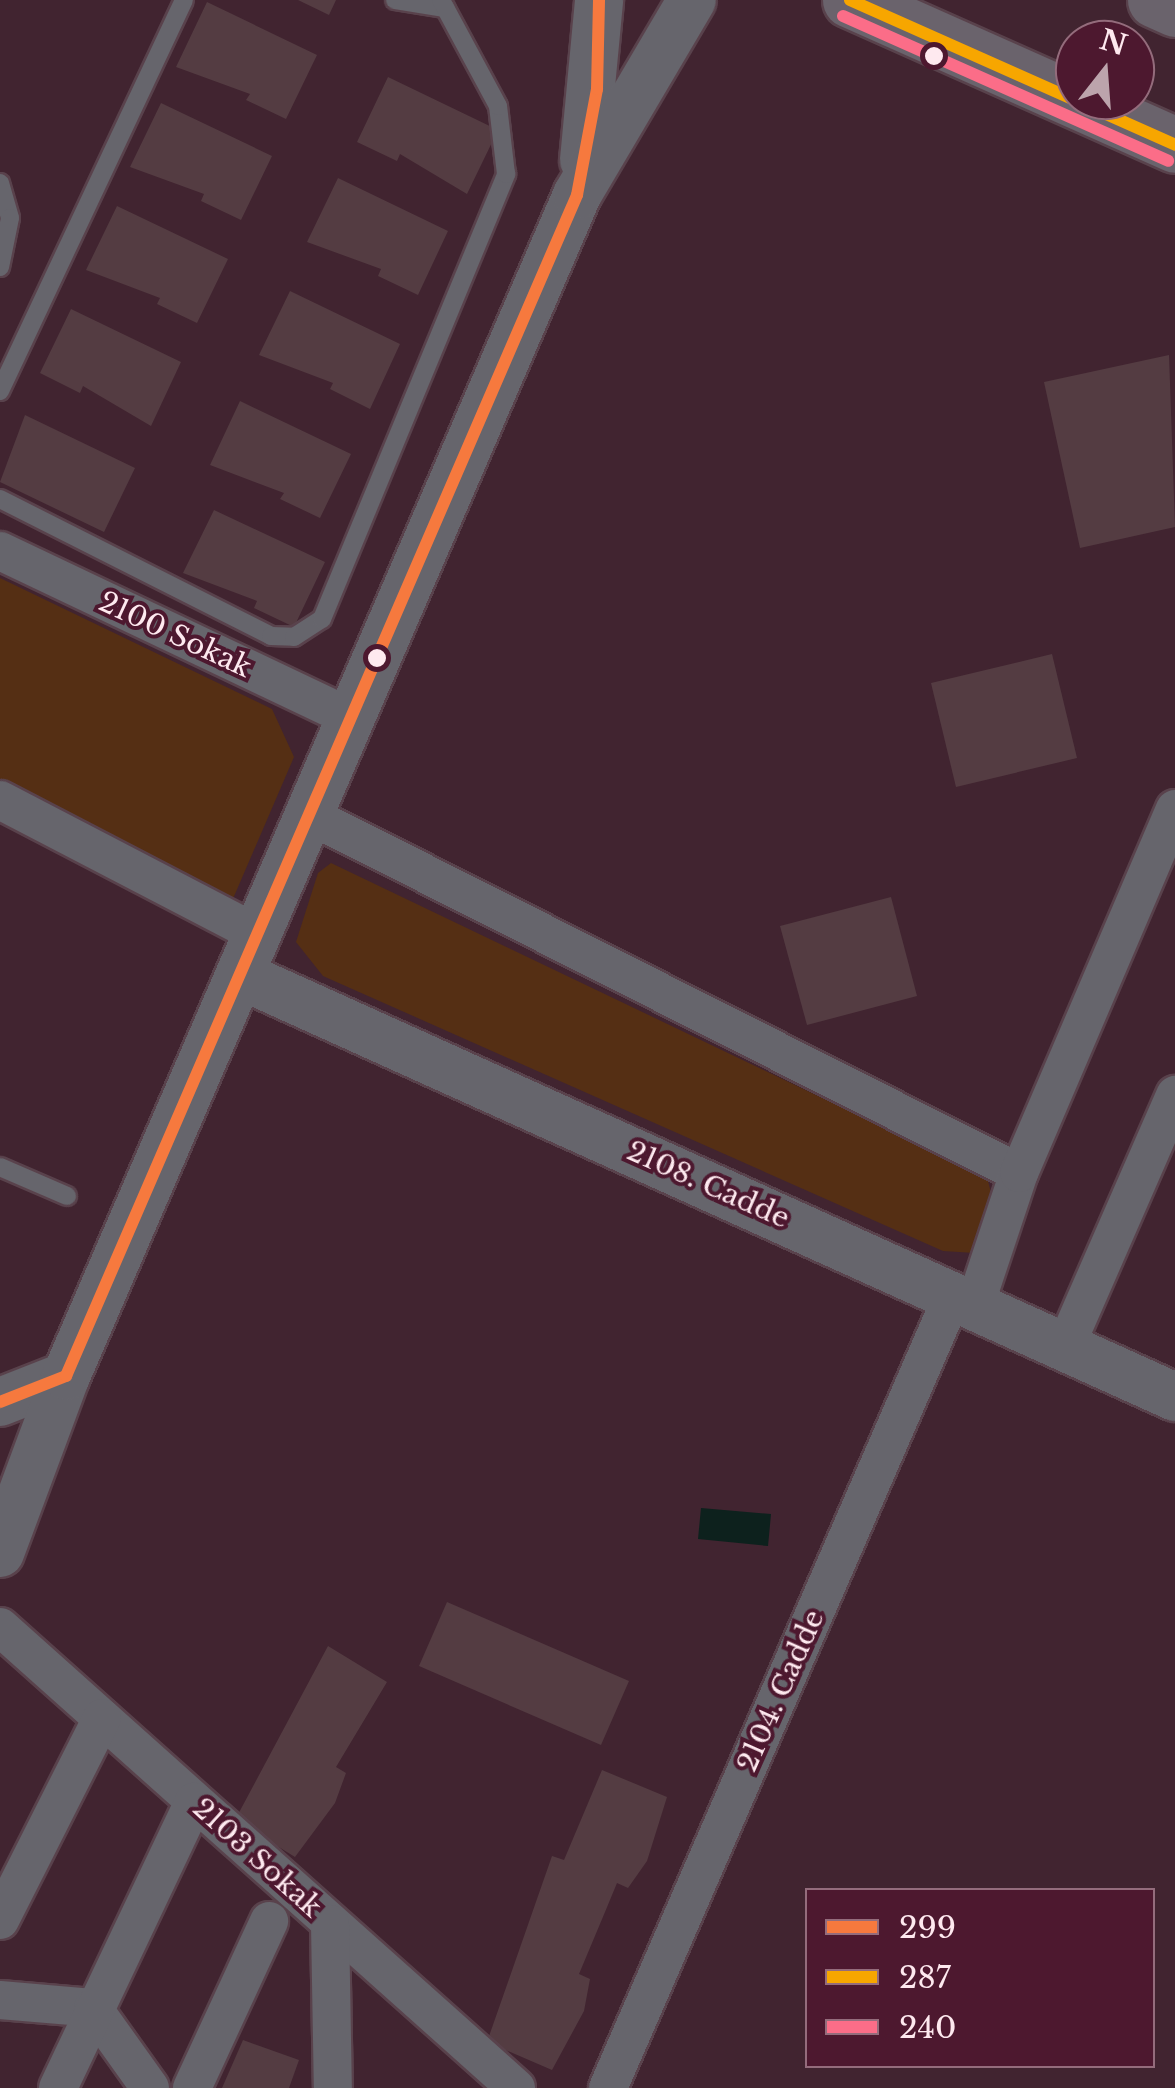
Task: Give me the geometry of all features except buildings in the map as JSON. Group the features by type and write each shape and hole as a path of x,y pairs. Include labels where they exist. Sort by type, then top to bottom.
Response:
{"main road":[{"path":"850,0 1175,145"},
{"path":"1155,0 1175,9"}],"street":[{"path":"577,194 597,89 600,0"},
{"path":"0,1552 66,1376 577,194 692,0"},
{"name":"2100 Sokak","path":"0,551 351,718"},
{"path":"0,800 249,954"},
{"name":"2104. Cadde","path":"608,2088 964,1300 1175,809"},
{"path":"309,815 1020,1173"},
{"name":"2108. Cadde","path":"249,954 964,1300 1175,1397"},
{"path":"1066,1345 1175,1095"},
{"path":"0,1402 66,1376"},
{"name":"2103 Sokak","path":"0,1628 516,2088"},
{"path":"0,1920 102,1718"},
{"path":"58,2088 92,2008 194,1802"},
{"path":"192,2088 269,1920"},
{"path":"330,1924 334,2088"},
{"path":"0,2000 92,2008 150,2088"}],"lane":[{"path":"0,391 184,0"},
{"path":"0,499 271,636 294,637 322,619 502,194 498,106 443,4 395,0"},
{"path":"0,183 10,218 0,266"},
{"path":"121,608 140,570"},
{"path":"0,1167 67,1196"}],"shaded area":[{"path":"0,578 272,709 294,757 232,901 0,780"},
{"path":"331,863 987,1177 996,1213 975,1253 943,1251 323,976 296,942 318,873"},
{"path":"701,1508 771,1514 768,1546 698,1539"}],"transit line":[{"name":"299","path":"0,1402 66,1376 577,195 597,89 599,0"},
{"name":"287","path":"850,0 1175,145"},
{"name":"240","path":"843,16 1168,161"}]}
